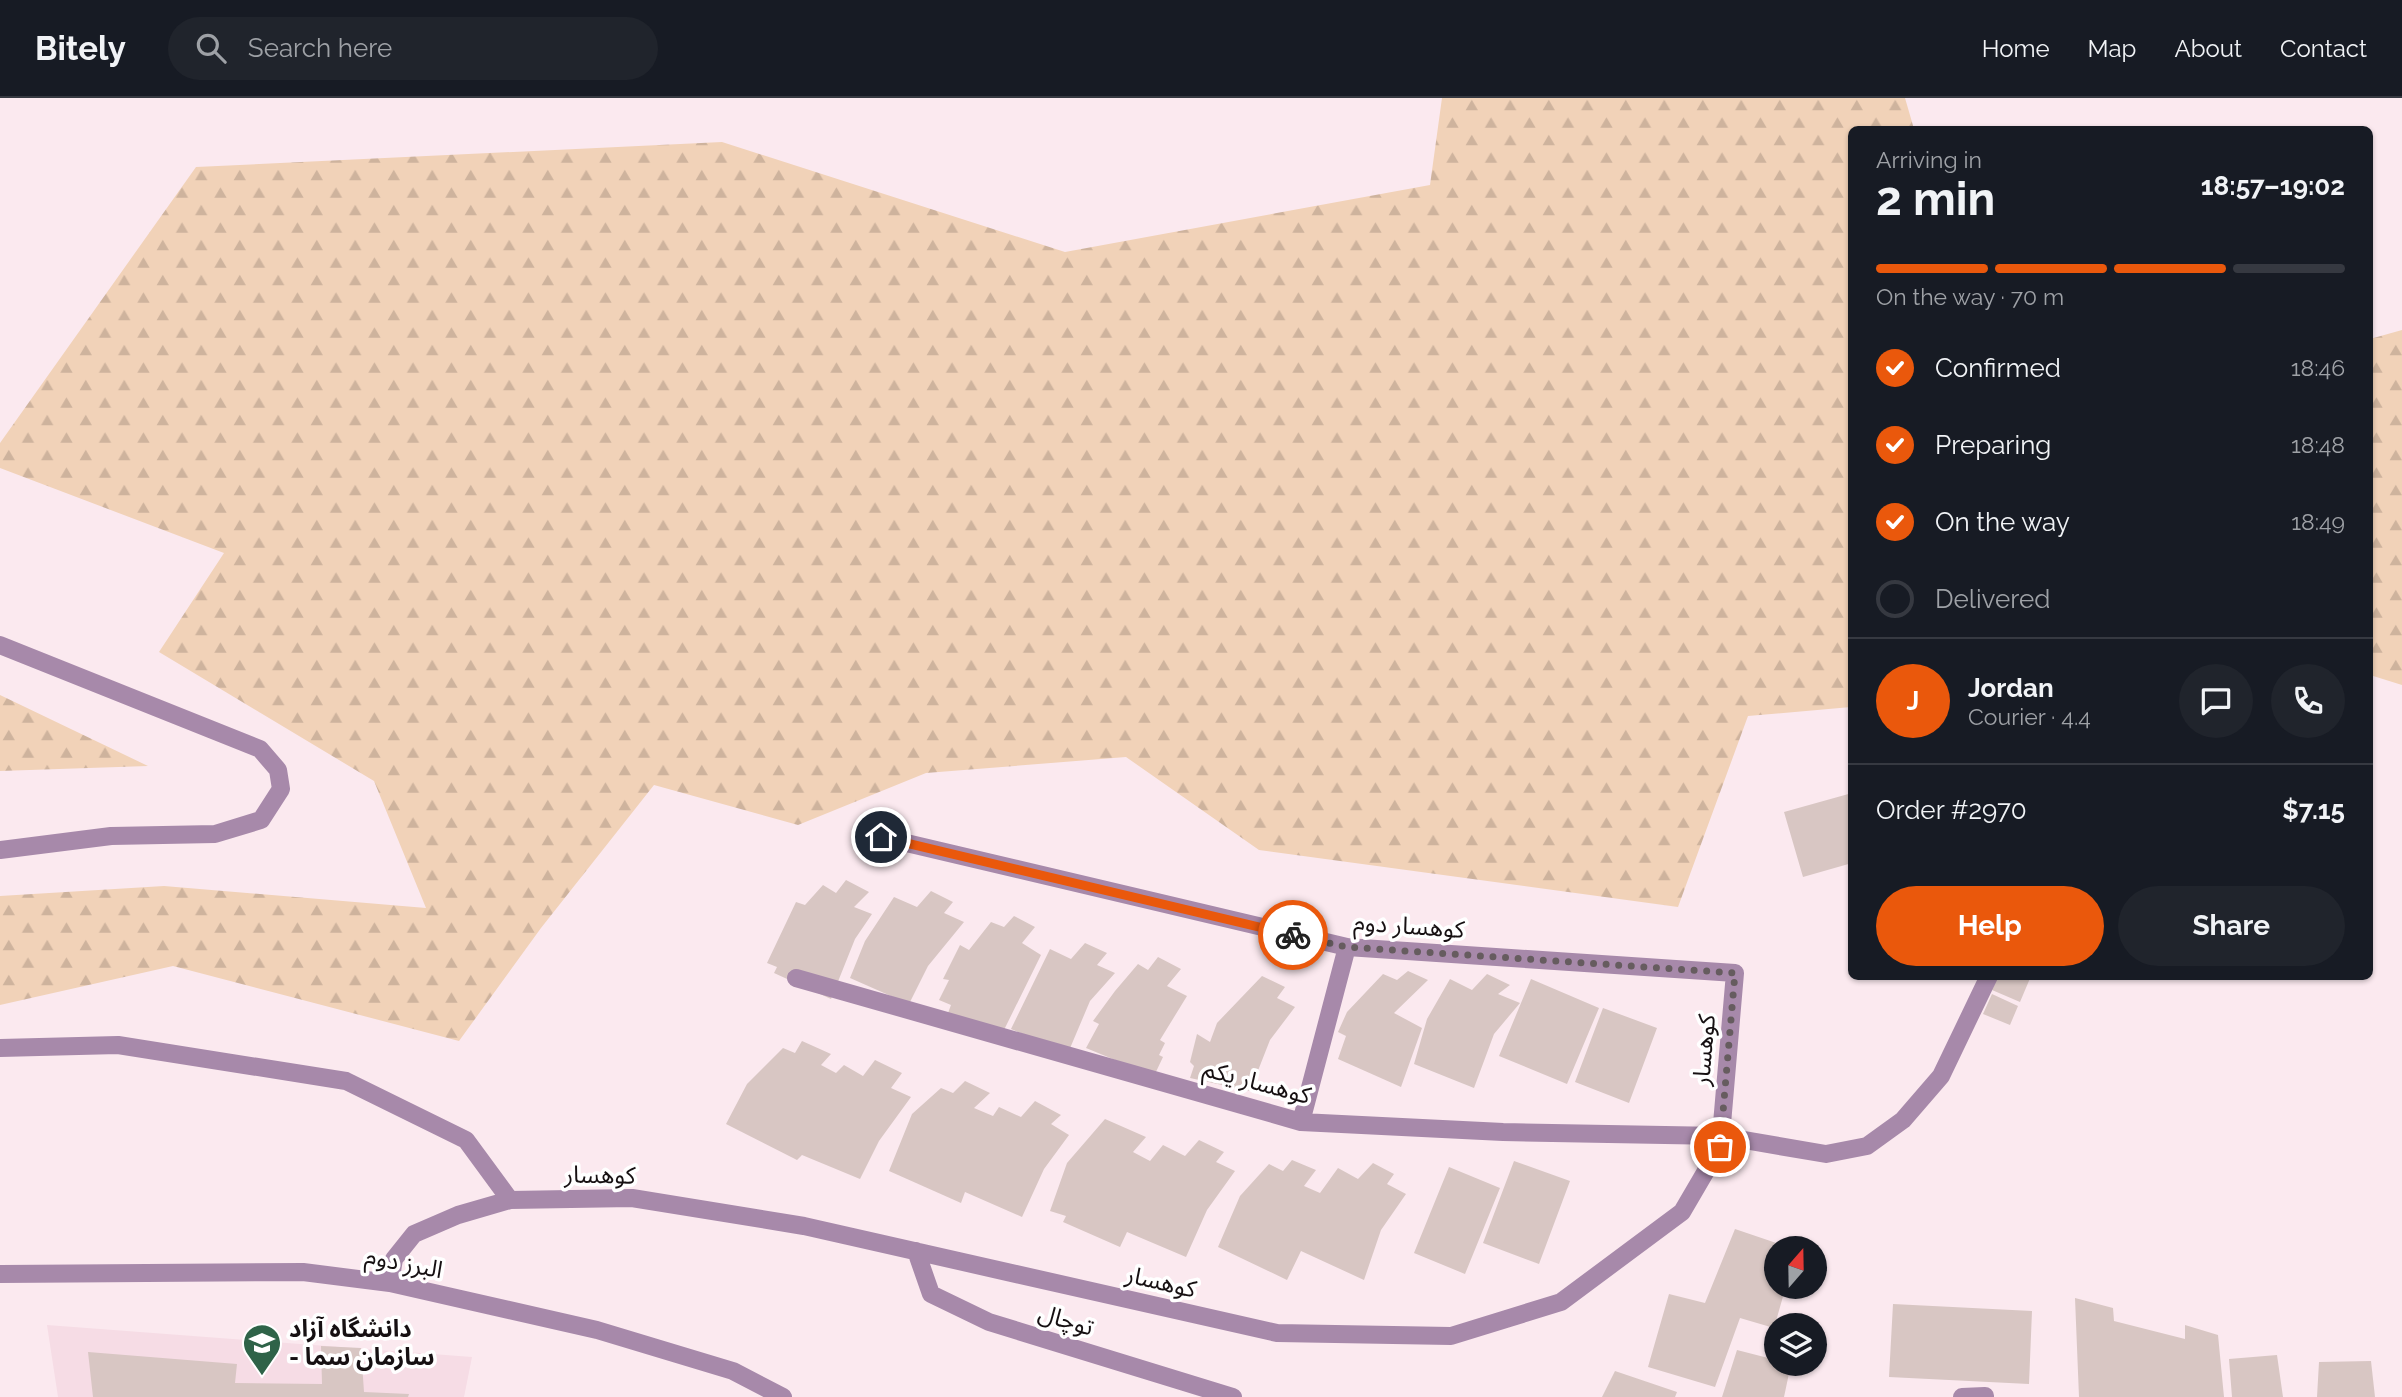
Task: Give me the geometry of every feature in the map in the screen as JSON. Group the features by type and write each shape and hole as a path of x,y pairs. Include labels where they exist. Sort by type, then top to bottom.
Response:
{"street":[{"path":"0,645 260,749 278,769 281,789 261,820 215,834 111,836 0,850"},
{"name":"کوهسار دوم","path":"881,837 1347,947 1735,973"},
{"path":"1301,1122 1347,947"},
{"name":"کوهسار","path":"390,1283 394,1259 414,1234 458,1215 510,1200 632,1198 804,1226 1277,1333 1451,1336 1561,1302 1682,1212 1720,1147 1735,973"},
{"name":"کوهسار یکم","path":"796,978 1301,1122 1503,1132 1721,1136 1826,1154 1867,1146 1903,1121 1941,1076 1987,980"},
{"path":"0,1048 118,1045 346,1081 466,1140 510,1200"},
{"name":"توچال","path":"916,1251 931,1293 989,1322 1233,1397"},
{"name":"البرز دوم","path":"0,1274 303,1272 390,1283 597,1331 733,1371 783,1397"},
{"path":"1962,1397 1985,1396"}],"shaded area":[{"name":"دانشگاه آزاد - سازمان سما","path":"47,1325 472,1357 464,1397 58,1397"}],"green space":[{"path":"1442,98 1905,98 1913,126 1848,126 1848,707 1748,716 1678,907 1259,850 1126,757 926,773 798,825 654,785 541,928 459,1041 173,966 0,1005 0,896 164,886 426,908 374,781 159,652 224,553 0,468 0,443 196,167 722,142 1065,252 1430,185"},
{"path":"2402,330 2402,685 2373,676 2373,338"},
{"path":"0,695 148,766 0,771"}],"building":[{"path":"1848,794 1848,864 1803,877 1784,812"},
{"path":"846,880 869,892 854,907 872,914 855,939 831,999 774,973 777,967 767,963 796,902 805,905 823,885 836,893"},
{"path":"931,891 953,902 944,913 964,922 928,966 909,1004 850,978 865,941 894,897 917,907"},
{"path":"1014,916 1035,927 1022,943 1041,955 1002,1034 948,1013 951,1005 939,1000 949,980 943,979 960,945 969,950 991,922 1004,927"},
{"path":"1085,943 1107,953 1097,965 1115,973 1090,1001 1068,1053 1011,1029 1050,949 1071,959"},
{"path":"1158,957 1181,969 1167,986 1187,996 1160,1040 1165,1043 1159,1055 1163,1057 1154,1076 1086,1048 1099,1024 1093,1021 1115,991 1138,964 1148,970"},
{"path":"1408,971 1428,980 1394,1013 1422,1028 1401,1087 1338,1059 1346,1036 1338,1032 1347,1012 1383,974 1397,980"},
{"path":"1487,974 1510,985 1498,994 1520,1003 1494,1034 1474,1088 1414,1064 1427,1019 1450,979 1472,990"},
{"path":"1262,976 1285,987 1277,998 1295,1007 1270,1040 1250,1091 1190,1078 1194,1066 1190,1062 1197,1034 1210,1042 1217,1023"},
{"path":"1531,979 1599,1008 1567,1084 1499,1056"},
{"path":"1996,980 2029,980 2020,1002 1992,990"},
{"path":"1992,994 2018,1006 2010,1025 1983,1014"},
{"path":"1603,1008 1657,1028 1629,1103 1575,1082"},
{"path":"802,1041 831,1054 821,1065 836,1073 844,1065 863,1076 875,1060 902,1073 891,1088 911,1097 879,1141 860,1179 802,1155 797,1160 726,1124 747,1084 783,1048 795,1053"},
{"path":"965,1081 990,1093 974,1108 993,1116 999,1107 1021,1117 1035,1101 1061,1115 1051,1124 1069,1135 1044,1169 1022,1217 965,1192 961,1203 889,1171 912,1114 941,1088 953,1093"},
{"path":"1105,1119 1146,1137 1133,1152 1150,1161 1163,1145 1185,1156 1199,1140 1224,1152 1216,1162 1235,1171 1207,1210 1186,1257 1127,1232 1120,1247 1063,1222 1066,1216 1050,1211 1067,1163"},
{"path":"1292,1160 1316,1170 1304,1186 1320,1193 1338,1168 1358,1179 1373,1163 1394,1174 1387,1184 1406,1194 1381,1230 1364,1280 1301,1251 1287,1280 1218,1247 1240,1196 1269,1164 1283,1171"},
{"path":"1514,1161 1570,1181 1539,1264 1483,1243"},
{"path":"1449,1167 1500,1188 1465,1274 1414,1253"},
{"path":"1735,1229 1764,1239 1764,1299 1782,1299 1778,1313 1764,1313 1764,1325 1740,1318 1715,1387 1648,1367 1669,1294 1705,1303"},
{"path":"2075,1298 2113,1308 2114,1321 2185,1339 2185,1325 2218,1335 2224,1397 2079,1397"},
{"path":"1893,1304 2032,1311 2029,1384 1889,1377"},
{"path":"321,1346 361,1348 364,1392 409,1394 408,1397 93,1397 88,1352 237,1364 235,1383 322,1384"},
{"path":"1737,1350 1764,1357 1764,1376 1788,1376 1784,1397 1722,1397"},
{"path":"2277,1355 2283,1397 2232,1397 2229,1359"},
{"path":"2371,1361 2375,1397 2317,1397 2319,1362"},
{"path":"1615,1371 1677,1392 1675,1397 1602,1397"}],"way so far":[{"path":"1293,935 1347,947 1735,973 1720,1147"}],"place":[{"name":"دانشگاه آزاد - سازمان سما","path":"262,1377"}],"route":[{"path":"881,837 1293,935"}]}
